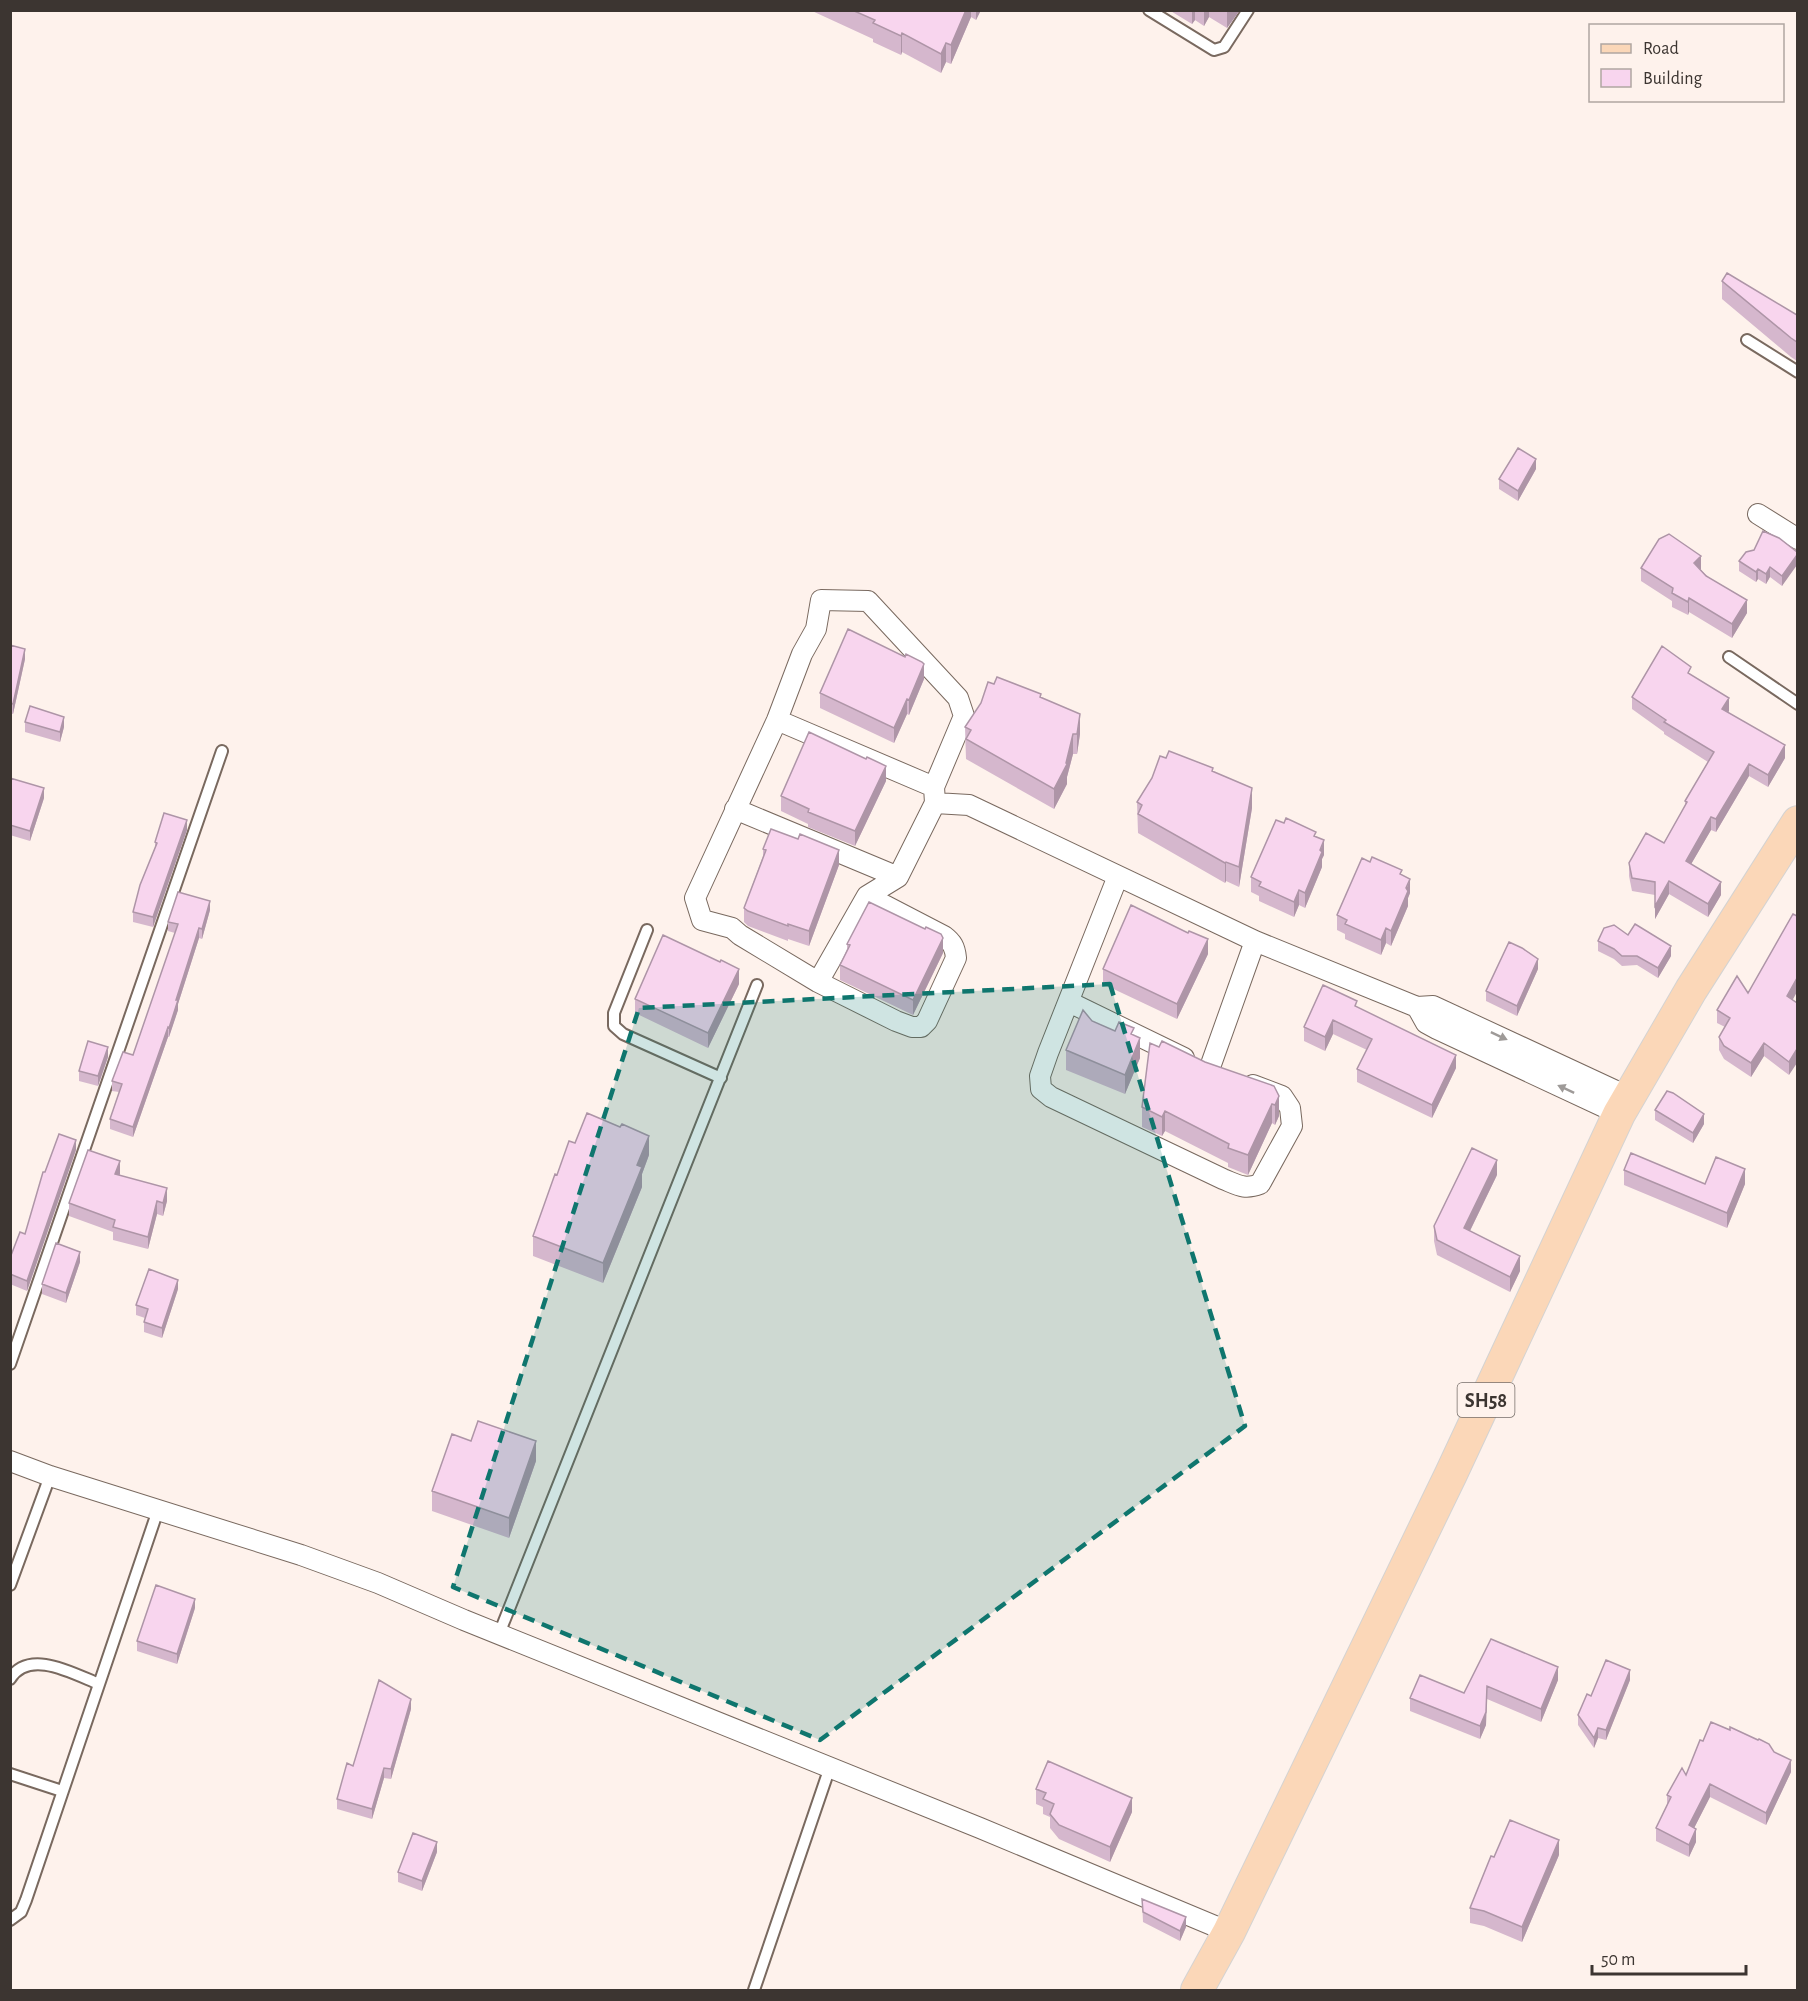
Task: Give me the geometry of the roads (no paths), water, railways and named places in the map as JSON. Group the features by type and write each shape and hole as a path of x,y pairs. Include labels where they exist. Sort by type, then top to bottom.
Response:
{"main road":[{"name":"SH58","path":"1197,1990 1228,1932 1451,1474 1624,1106 1691,990 1797,822"}],"street":[{"path":"1758,514 1797,540"},
{"path":"818,982 867,896 898,877 935,795 964,716 958,698 868,601 822,600 816,629 802,654 777,720 695,898 702,920 732,928 818,982 912,1027 921,1027 927,1022 956,958 955,949 951,941 944,936 867,896"},
{"path":"777,720 935,795 969,805 1256,941 1417,1007 1434,1005 1624,1106"},
{"path":"735,809 898,877"},
{"path":"1069,1002 1209,1070 1282,1096 1290,1108 1292,1126 1260,1184 1250,1188 1240,1186 1212,1174 1051,1097 1041,1089 1040,1076 1118,876"},
{"path":"1209,1070 1256,941"},
{"path":"10,1461 50,1476 302,1555 378,1582 499,1634 830,1767 1228,1932"}],"lane":[{"path":"1149,10 1214,50 1224,47 1248,10"},
{"path":"1747,340 1797,372"},
{"path":"1729,657 1797,704"},
{"path":"10,1364 222,751"},
{"path":"647,930 614,1013 615,1026 623,1035 721,1078"},
{"path":"499,1634 758,985"},
{"path":"10,1585 50,1476"},
{"path":"10,1920 21,1912 26,1900 158,1510"},
{"path":"10,1679 22,1667 40,1664 53,1666 99,1684"},
{"path":"754,1990 830,1767"},
{"path":"10,1774 62,1791"}]}
